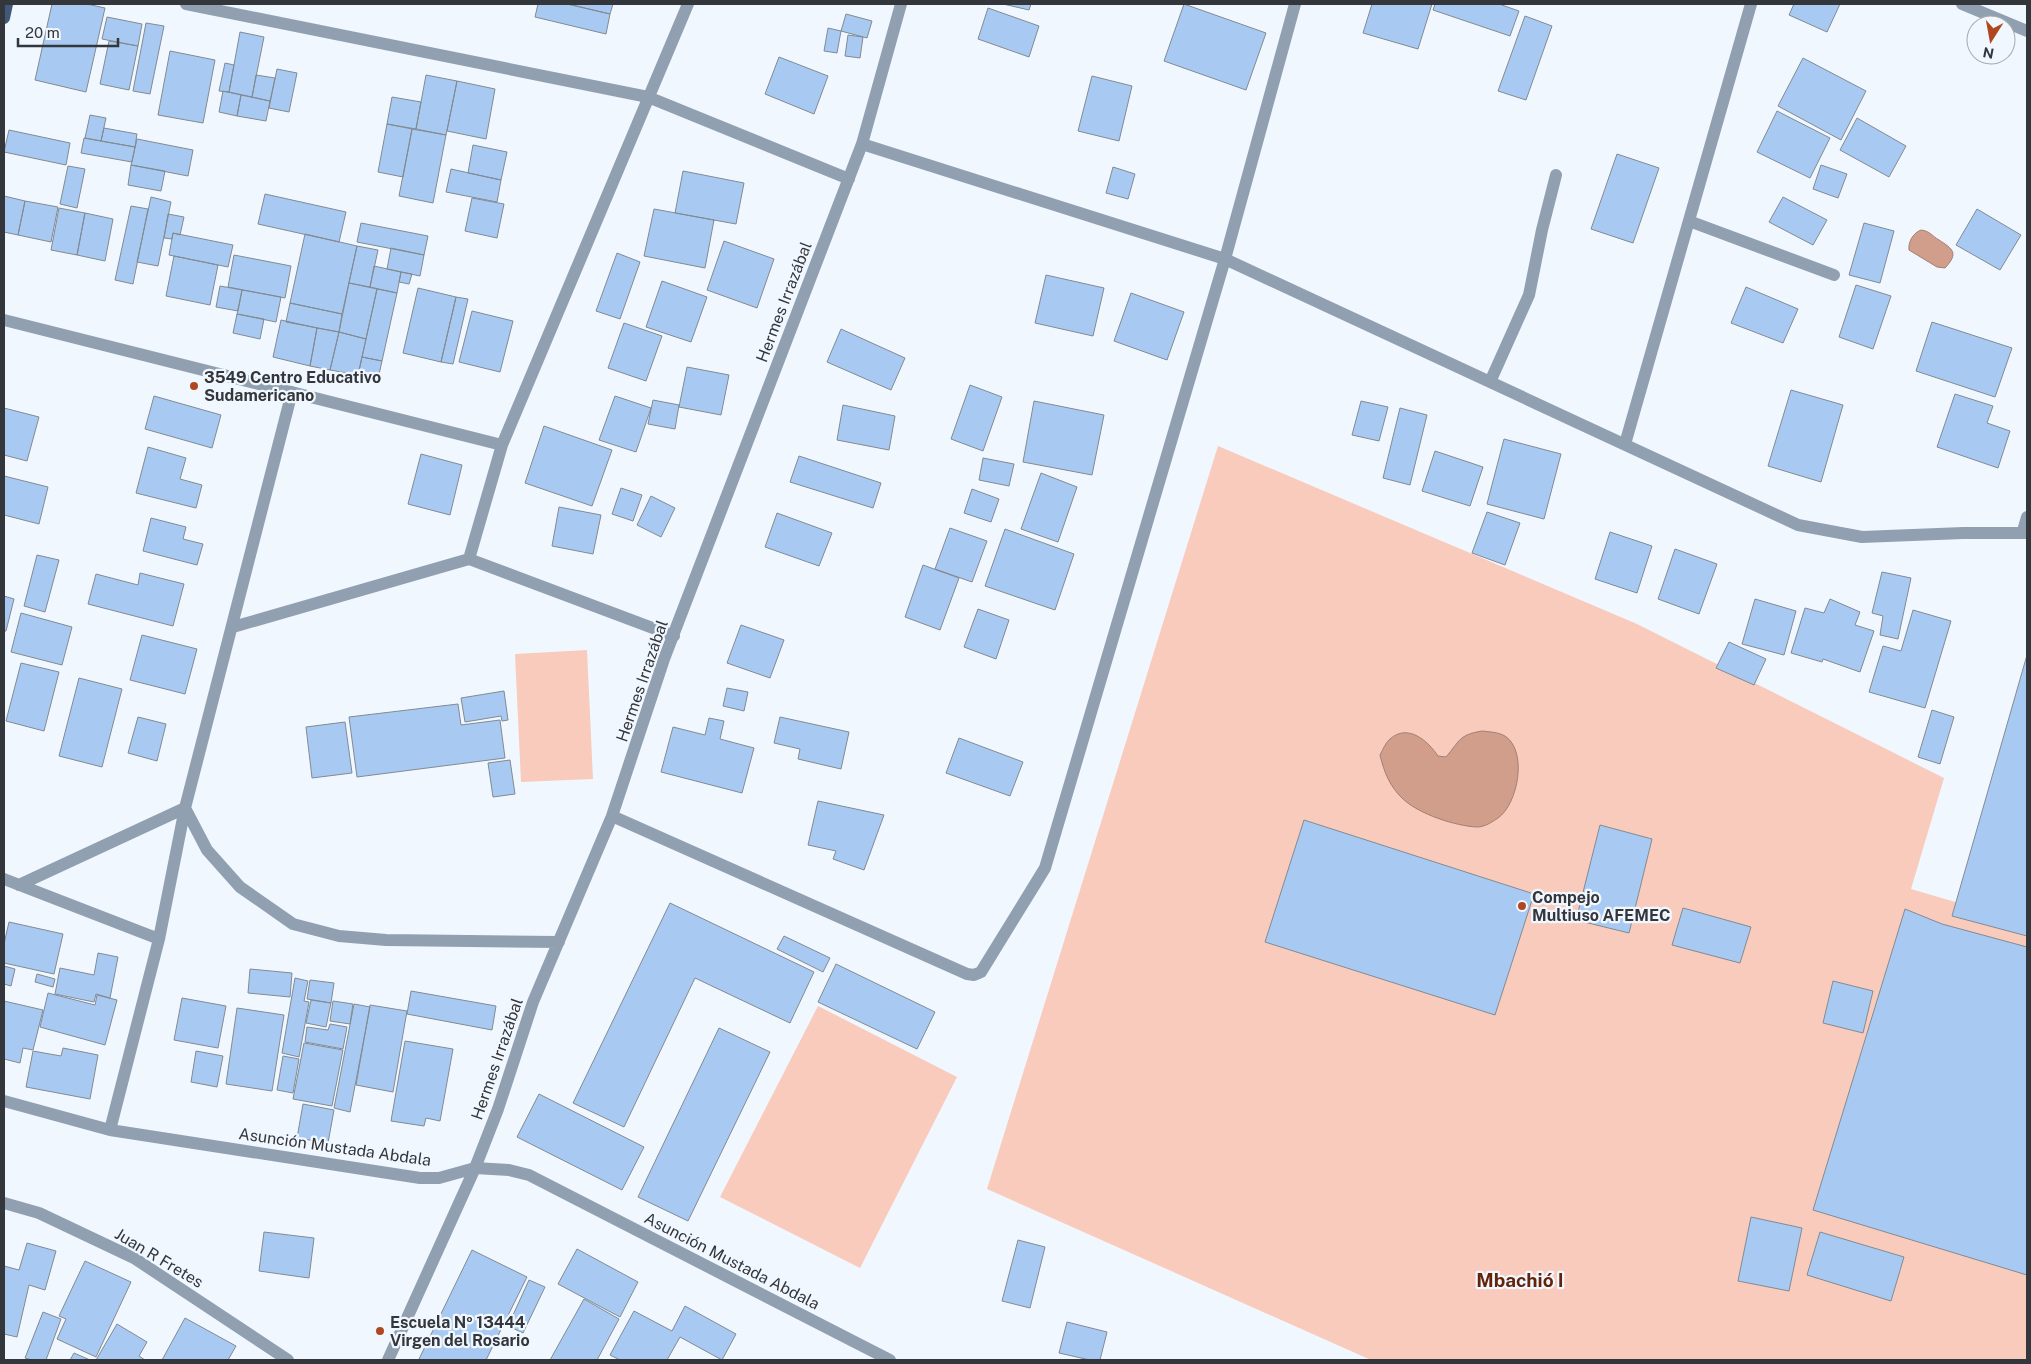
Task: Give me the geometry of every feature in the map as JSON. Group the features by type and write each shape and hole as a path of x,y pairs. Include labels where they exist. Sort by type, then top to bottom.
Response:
{"main road":[{"path":"4,18 7,4"}],"street":[{"path":"186,4 648,97 849,180"},
{"path":"469,559 502,445 688,4"},
{"name":"Hermes Irrazábal","path":"388,1360 476,1168 498,1109 533,1002 612,816 664,660 862,144 901,4"},
{"path":"612,816 967,974 974,975 981,972 1045,868 1224,259 1295,4"},
{"path":"1625,444 1751,4"},
{"path":"1962,4 2027,31"},
{"path":"862,144 1224,259 1798,525 1862,537 2025,532 2027,517"},
{"path":"1490,382 1530,295 1542,230 1556,175"},
{"path":"1689,221 1834,275"},
{"path":"4,320 502,445"},
{"path":"110,1130 158,939 185,808 292,392"},
{"path":"232,627 469,559 674,636"},
{"path":"19,885 185,808"},
{"path":"185,808 207,850 240,887 293,924 338,936 386,940 558,942"},
{"path":"4,879 158,939"},
{"name":"Asunción Mustada Abdala","path":"4,1102 110,1130 420,1178 439,1178 476,1168 509,1170 529,1175 890,1360"},
{"name":"Juan R Fretes","path":"4,1203 39,1213 134,1258 288,1360"}],"shaded area":[{"path":"1921,230 1929,233 1951,249 1952,259 1945,268 1937,267 1909,250 1912,238"},
{"name":"Compejo Multiuso AFEMEC","path":"1218,446 1637,624 1944,778 1911,889 2027,923 2027,1360 1371,1360 987,1189"},
{"path":"587,650 593,779 521,782 515,654"},
{"path":"1482,731 1505,736 1512,743 1518,765 1518,777 1511,801 1505,811 1491,823 1477,827 1438,818 1418,810 1403,799 1391,784 1380,755 1388,741 1397,735 1410,733 1417,736 1429,745 1438,756 1446,757 1457,743 1468,734"},
{"path":"818,1006 957,1077 860,1268 720,1197"}],"building":[{"path":"52,4 87,4 105,8 86,92 35,80"},
{"path":"538,4 567,4 610,14 606,34 535,17"},
{"path":"568,4 613,4 610,14"},
{"path":"1003,4 1031,4 1029,10"},
{"path":"1184,4 1266,33 1246,90 1164,61"},
{"path":"1372,4 1432,4 1418,49 1363,33"},
{"path":"1435,4 1499,4 1519,11 1510,36 1433,10"},
{"path":"1794,4 1840,4 1827,32 1789,15"},
{"path":"988,8 1039,26 1029,57 978,39"},
{"path":"846,14 872,21 867,38 841,31"},
{"path":"1525,16 1552,26 1526,100 1498,91"},
{"path":"107,17 142,24 138,46 102,39"},
{"path":"146,23 164,26 150,94 133,91"},
{"path":"828,28 841,31 837,53 824,51"},
{"path":"240,32 264,37 252,97 229,92"},
{"path":"848,35 863,37 860,58 845,56"},
{"path":"109,41 138,46 129,90 100,84"},
{"path":"170,51 215,60 203,123 158,115"},
{"path":"779,57 828,76 814,114 765,94"},
{"path":"1803,58 1866,91 1841,140 1778,106"},
{"path":"225,63 234,65 229,92 219,91"},
{"path":"277,69 297,73 289,112 269,108"},
{"path":"256,75 275,78 270,101 252,97"},
{"path":"426,75 457,81 446,135 416,129"},
{"path":"1092,76 1132,86 1119,141 1078,131"},
{"path":"457,81 495,89 486,139 447,131"},
{"path":"223,91 241,95 237,116 219,112"},
{"path":"241,95 270,101 266,121 237,116"},
{"path":"392,97 421,102 416,129 387,124"},
{"path":"1777,111 1830,138 1810,178 1757,152"},
{"path":"90,115 106,118 101,141 85,138"},
{"path":"1857,118 1906,146 1889,177 1840,150"},
{"path":"387,124 412,129 403,177 378,172"},
{"path":"104,128 137,134 135,147 101,141"},
{"path":"412,129 446,135 433,203 399,196"},
{"path":"9,130 70,143 66,165 4,152"},
{"path":"84,138 135,147 132,162 81,153"},
{"path":"137,139 193,150 188,176 131,165"},
{"path":"473,145 507,152 501,180 468,173"},
{"path":"1617,154 1659,168 1633,243 1591,229"},
{"path":"131,165 165,171 161,191 128,185"},
{"path":"1821,165 1847,174 1838,198 1813,189"},
{"path":"68,166 85,169 77,208 60,204"},
{"path":"1113,167 1135,174 1128,199 1106,193"},
{"path":"451,169 501,180 497,202 446,192"},
{"path":"683,171 744,183 736,224 675,213"},
{"path":"265,194 346,212 339,242 258,224"},
{"path":"4,196 25,201 18,235 4,232"},
{"path":"151,197 171,202 158,266 137,262"},
{"path":"1783,197 1827,220 1813,245 1769,222"},
{"path":"472,198 504,204 497,238 465,231"},
{"path":"25,201 58,207 51,242 18,235"},
{"path":"131,206 148,209 133,284 115,280"},
{"path":"59,208 85,213 77,255 51,250"},
{"path":"654,209 714,220 705,268 644,256"},
{"path":"1977,209 2021,235 2000,270 1956,245"},
{"path":"85,213 113,219 105,261 77,255"},
{"path":"168,214 184,217 180,235 173,233 172,239 164,238"},
{"path":"361,223 428,236 424,255 357,242"},
{"path":"1864,223 1894,231 1880,283 1849,275"},
{"path":"173,233 233,245 228,267 169,255"},
{"path":"305,234 357,246 342,314 290,303"},
{"path":"724,241 774,259 757,308 707,290"},
{"path":"357,246 378,250 370,287 349,283"},
{"path":"391,248 424,255 420,276 387,269"},
{"path":"617,253 640,262 620,319 596,311"},
{"path":"234,255 291,266 285,298 228,287"},
{"path":"174,256 218,265 210,305 166,296"},
{"path":"374,266 401,272 397,293 370,287"},
{"path":"401,272 412,274 409,284 399,282"},
{"path":"1046,275 1104,288 1093,336 1035,323"},
{"path":"662,281 707,297 691,342 646,327"},
{"path":"349,283 377,289 366,339 339,332"},
{"path":"1856,285 1891,296 1873,349 1839,337"},
{"path":"220,286 242,290 238,311 216,307"},
{"path":"1746,287 1798,309 1783,343 1731,323"},
{"path":"418,288 456,297 441,362 403,353"},
{"path":"377,289 397,293 382,361 362,357"},
{"path":"242,290 281,297 276,322 237,314"},
{"path":"1131,293 1184,312 1167,360 1114,341"},
{"path":"456,297 468,299 453,364 441,362"},
{"path":"290,303 342,314 339,332 286,322"},
{"path":"472,311 513,321 500,372 459,362"},
{"path":"237,314 264,319 260,339 233,333"},
{"path":"281,320 317,328 310,366 273,357"},
{"path":"1932,322 2012,348 1995,397 1916,371"},
{"path":"624,323 662,336 646,381 608,368"},
{"path":"317,328 339,332 330,370 310,366"},
{"path":"841,329 905,358 891,390 827,362"},
{"path":"339,332 366,339 358,375 330,370"},
{"path":"362,357 382,361 378,379 358,375"},
{"path":"687,367 729,375 721,415 679,407"},
{"path":"970,385 1002,397 983,451 951,439"},
{"path":"1791,390 1843,405 1821,482 1768,466"},
{"path":"1955,394 1993,406 1987,423 2010,431 1998,468 1937,447"},
{"path":"154,396 221,415 212,448 145,429"},
{"path":"615,396 651,408 636,452 599,440"},
{"path":"653,400 679,405 675,429 648,424"},
{"path":"1034,401 1104,415 1092,475 1023,462"},
{"path":"1361,401 1388,407 1379,441 1352,435"},
{"path":"843,405 895,416 889,450 837,440"},
{"path":"4,408 39,417 27,461 4,455"},
{"path":"1400,408 1427,415 1410,485 1383,478"},
{"path":"544,426 612,450 592,506 525,483"},
{"path":"1504,439 1561,454 1544,519 1487,504"},
{"path":"148,447 186,458 180,479 202,485 196,508 136,493"},
{"path":"1435,451 1483,467 1470,506 1422,491"},
{"path":"421,454 462,465 450,515 408,504"},
{"path":"799,456 881,483 873,508 790,482"},
{"path":"983,458 1014,464 1009,486 979,480"},
{"path":"1041,473 1077,487 1058,542 1021,529"},
{"path":"4,476 48,487 39,524 4,515"},
{"path":"621,488 642,495 633,521 612,514"},
{"path":"972,489 999,499 991,522 964,513"},
{"path":"651,496 675,508 661,537 637,525"},
{"path":"559,507 601,515 593,554 552,546"},
{"path":"1487,512 1520,523 1505,565 1472,553"},
{"path":"777,513 832,533 819,566 765,547"},
{"path":"151,518 186,527 183,539 203,544 197,565 143,551"},
{"path":"950,528 987,541 972,582 935,569"},
{"path":"1005,529 1074,554 1055,610 985,586"},
{"path":"1610,532 1652,546 1637,593 1595,579"},
{"path":"1675,549 1717,564 1699,614 1658,599"},
{"path":"37,555 59,560 45,612 24,606"},
{"path":"923,565 959,578 940,630 905,617"},
{"path":"1882,572 1911,578 1898,639 1880,635 1883,616 1872,613"},
{"path":"140,573 184,584 173,626 88,604 96,574 138,585"},
{"path":"4,596 14,599 6,631 4,631"},
{"path":"1755,599 1796,611 1784,655 1742,644"},
{"path":"1830,599 1860,612 1855,625 1874,631 1860,672 1823,659 1822,662 1791,653 1805,608 1824,613"},
{"path":"978,609 1009,620 996,659 964,647"},
{"path":"1913,610 1951,621 1925,708 1869,692 1883,646 1901,651"},
{"path":"21,613 72,627 62,665 11,652"},
{"path":"741,625 784,640 770,678 727,663"},
{"path":"142,635 197,649 185,694 130,680"},
{"path":"1729,642 1766,659 1754,685 1716,668"},
{"path":"2027,655 2027,936 1952,916"},
{"path":"21,663 59,672 44,731 6,721"},
{"path":"79,678 122,689 102,767 59,756"},
{"path":"727,688 748,692 744,711 723,706"},
{"path":"504,691 508,720 502,721 501,716 465,722 461,698"},
{"path":"458,704 461,725 500,720 505,758 357,777 349,717"},
{"path":"1932,710 1954,717 1940,764 1918,757"},
{"path":"138,717 166,724 157,761 128,753"},
{"path":"780,717 849,732 841,769 798,759 800,749 774,743"},
{"path":"709,718 724,721 720,739 754,748 742,793 661,772 673,727 705,735"},
{"path":"345,722 352,773 312,778 306,727"},
{"path":"959,738 1023,762 1010,796 946,773"},
{"path":"510,760 515,794 493,797 488,763"},
{"path":"818,801 884,815 864,870 833,859 836,851 808,845"},
{"path":"1304,820 1534,894 1495,1015 1265,942"},
{"path":"1600,825 1652,839 1629,933 1576,920"},
{"path":"670,903 814,972 790,1023 695,978 624,1127 573,1103"},
{"path":"1683,908 1751,927 1740,963 1672,945"},
{"path":"1905,909 1942,924 2027,947 2027,1275 1813,1210"},
{"path":"9,922 63,934 54,974 4,963 4,944"},
{"path":"784,936 830,958 823,972 777,949"},
{"path":"98,953 118,957 110,998 96,994 94,1002 55,994 60,968 94,975"},
{"path":"836,964 935,1012 917,1049 818,1002"},
{"path":"4,966 15,969 11,986 4,984"},
{"path":"250,969 292,973 290,997 248,993"},
{"path":"37,974 55,979 53,987 35,982"},
{"path":"295,978 308,981 304,1001 309,1002 299,1057 282,1053"},
{"path":"310,980 334,983 331,1003 307,999"},
{"path":"1833,981 1873,991 1863,1033 1823,1023"},
{"path":"411,991 496,1006 492,1030 407,1014"},
{"path":"48,993 95,1005 97,995 117,1000 105,1045 40,1027"},
{"path":"182,998 226,1006 218,1048 174,1040"},
{"path":"311,1000 331,1003 326,1027 306,1023"},
{"path":"4,1001 43,1010 33,1050 23,1048 20,1063 4,1059"},
{"path":"333,1001 353,1004 350,1024 330,1021"},
{"path":"354,1004 370,1007 350,1112 334,1108"},
{"path":"370,1005 407,1011 393,1092 356,1085"},
{"path":"237,1008 284,1015 272,1091 226,1084"},
{"path":"330,1024 347,1027 343,1049 305,1042 307,1027 328,1030"},
{"path":"719,1028 770,1052 688,1221 638,1197"},
{"path":"405,1041 453,1049 440,1121 426,1118 424,1126 391,1121"},
{"path":"304,1043 343,1050 332,1106 293,1099"},
{"path":"63,1048 98,1055 90,1099 26,1087 33,1051 61,1056"},
{"path":"196,1051 223,1056 217,1087 191,1082"},
{"path":"283,1056 299,1059 293,1093 277,1090"},
{"path":"539,1094 644,1147 622,1190 517,1137"},
{"path":"303,1104 334,1110 328,1143 297,1138"},
{"path":"1751,1217 1802,1228 1789,1291 1738,1281"},
{"path":"264,1232 314,1238 309,1278 259,1271"},
{"path":"1820,1232 1904,1257 1891,1301 1807,1275"},
{"path":"1018,1240 1045,1247 1030,1308 1002,1301"},
{"path":"27,1243 56,1251 45,1290 29,1285 17,1337 4,1334 4,1266 19,1270"},
{"path":"577,1249 638,1282 620,1317 558,1284"},
{"path":"472,1250 527,1277 486,1360 419,1359"},
{"path":"85,1261 131,1282 96,1357 57,1339 66,1319 59,1316"},
{"path":"529,1280 545,1287 523,1333 508,1326"},
{"path":"584,1299 619,1319 597,1360 550,1360"},
{"path":"685,1306 736,1334 722,1360 680,1337 667,1360 620,1360 610,1355 634,1311 672,1331"},
{"path":"43,1312 61,1319 46,1360 25,1358"},
{"path":"185,1318 236,1346 228,1360 162,1360"},
{"path":"1067,1322 1107,1332 1100,1360 1090,1360 1059,1353"},
{"path":"117,1324 147,1342 139,1356 145,1360 96,1360"},
{"path":"74,1353 90,1360 70,1360"}],"place":[{"name":"3549 Centro Educativo Sudamericano","path":"194,386"},
{"name":"Compejo Multiuso AFEMEC","path":"1522,906"},
{"name":"Escuela Nº 13444 Virgen del Rosario","path":"380,1331"}],"district":[{"name":"Mbachió I","path":"1520,1280"}]}
